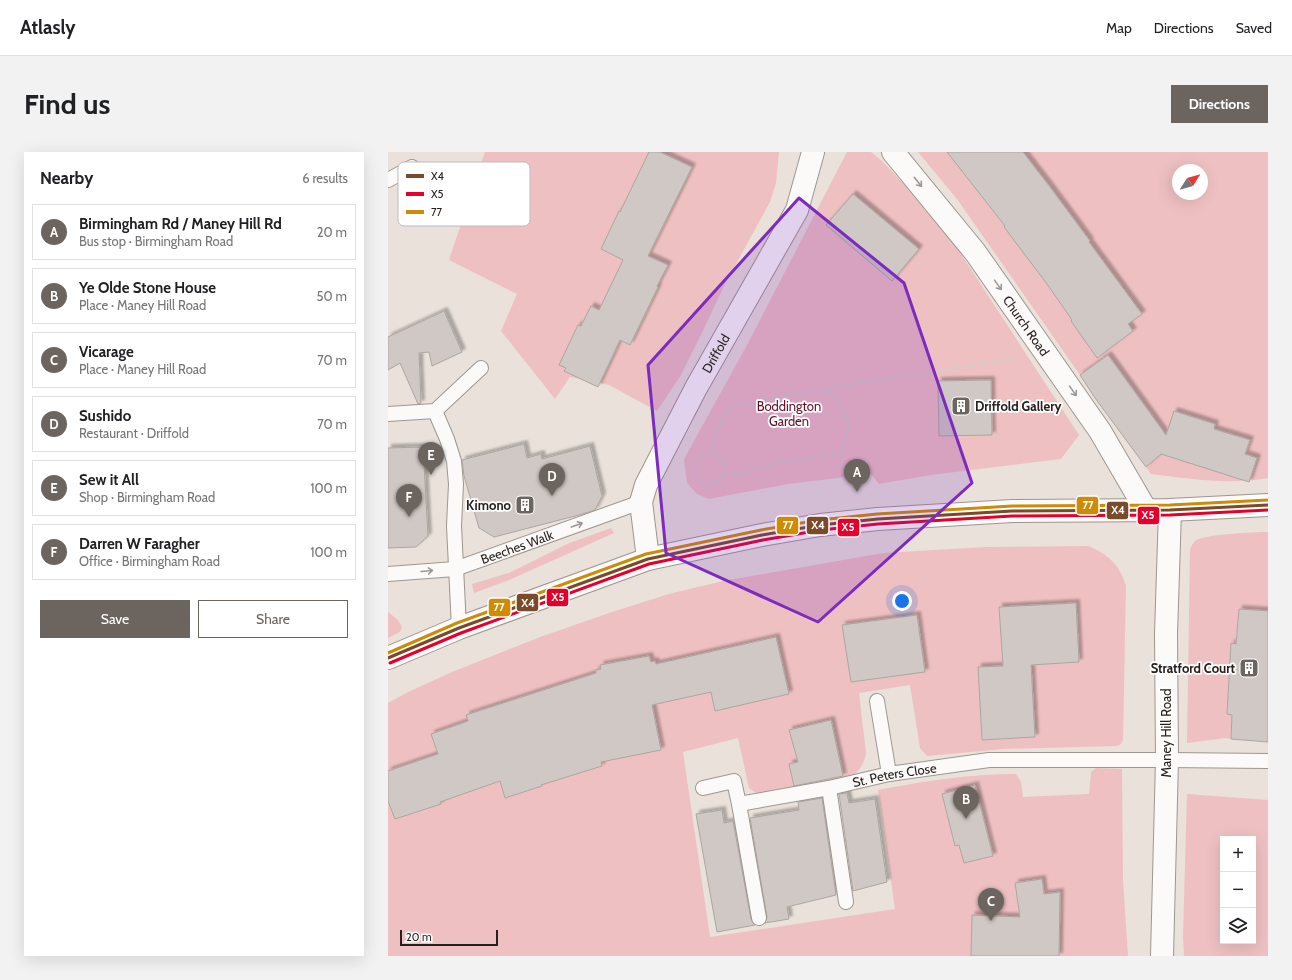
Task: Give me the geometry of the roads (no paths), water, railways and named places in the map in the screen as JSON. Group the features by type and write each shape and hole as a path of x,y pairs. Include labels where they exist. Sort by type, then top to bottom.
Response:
{"street":[{"name":"Driffold","path":"648,560 641,502 646,485 696,388 797,210 813,152"},
{"name":"Church Road","path":"893,152 975,252 1100,431 1146,510"},
{"path":"388,658 459,628 648,560 762,535 828,524 878,519 1012,511 1170,510 1268,505"},
{"name":"Maney Hill Road","path":"1162,956 1167,760 1166,634 1170,510"}],"lane":[{"path":"388,180 398,175"},
{"path":"388,414 435,411 481,368"},
{"path":"435,411 454,460 456,484 454,526 455,568 459,628"},
{"name":"Beeches Walk","path":"388,574 455,568 641,502"},
{"path":"877,701 890,774"},
{"name":"St. Peters Close","path":"739,804 829,788 890,774 989,760 1268,761"},
{"path":"703,788 734,781 759,918"},
{"path":"829,788 846,902"}],"place":[{"name":"Driffold Gallery","path":"961,406"},
{"name":"Sew it All","path":"431,475"},
{"name":"Birmingham Rd / Maney Hill Rd","path":"857,492"},
{"name":"Sushido","path":"552,496"},
{"name":"Kimono","path":"525,505"},
{"name":"Darren W Faragher","path":"409,517"},
{"name":"Stratford Court","path":"1249,668"},
{"name":"Ye Olde Stone House","path":"966,819"},
{"name":"Vicarage","path":"991,921"}],"park label":[{"name":"Boddington Garden","path":"789,414"}]}
